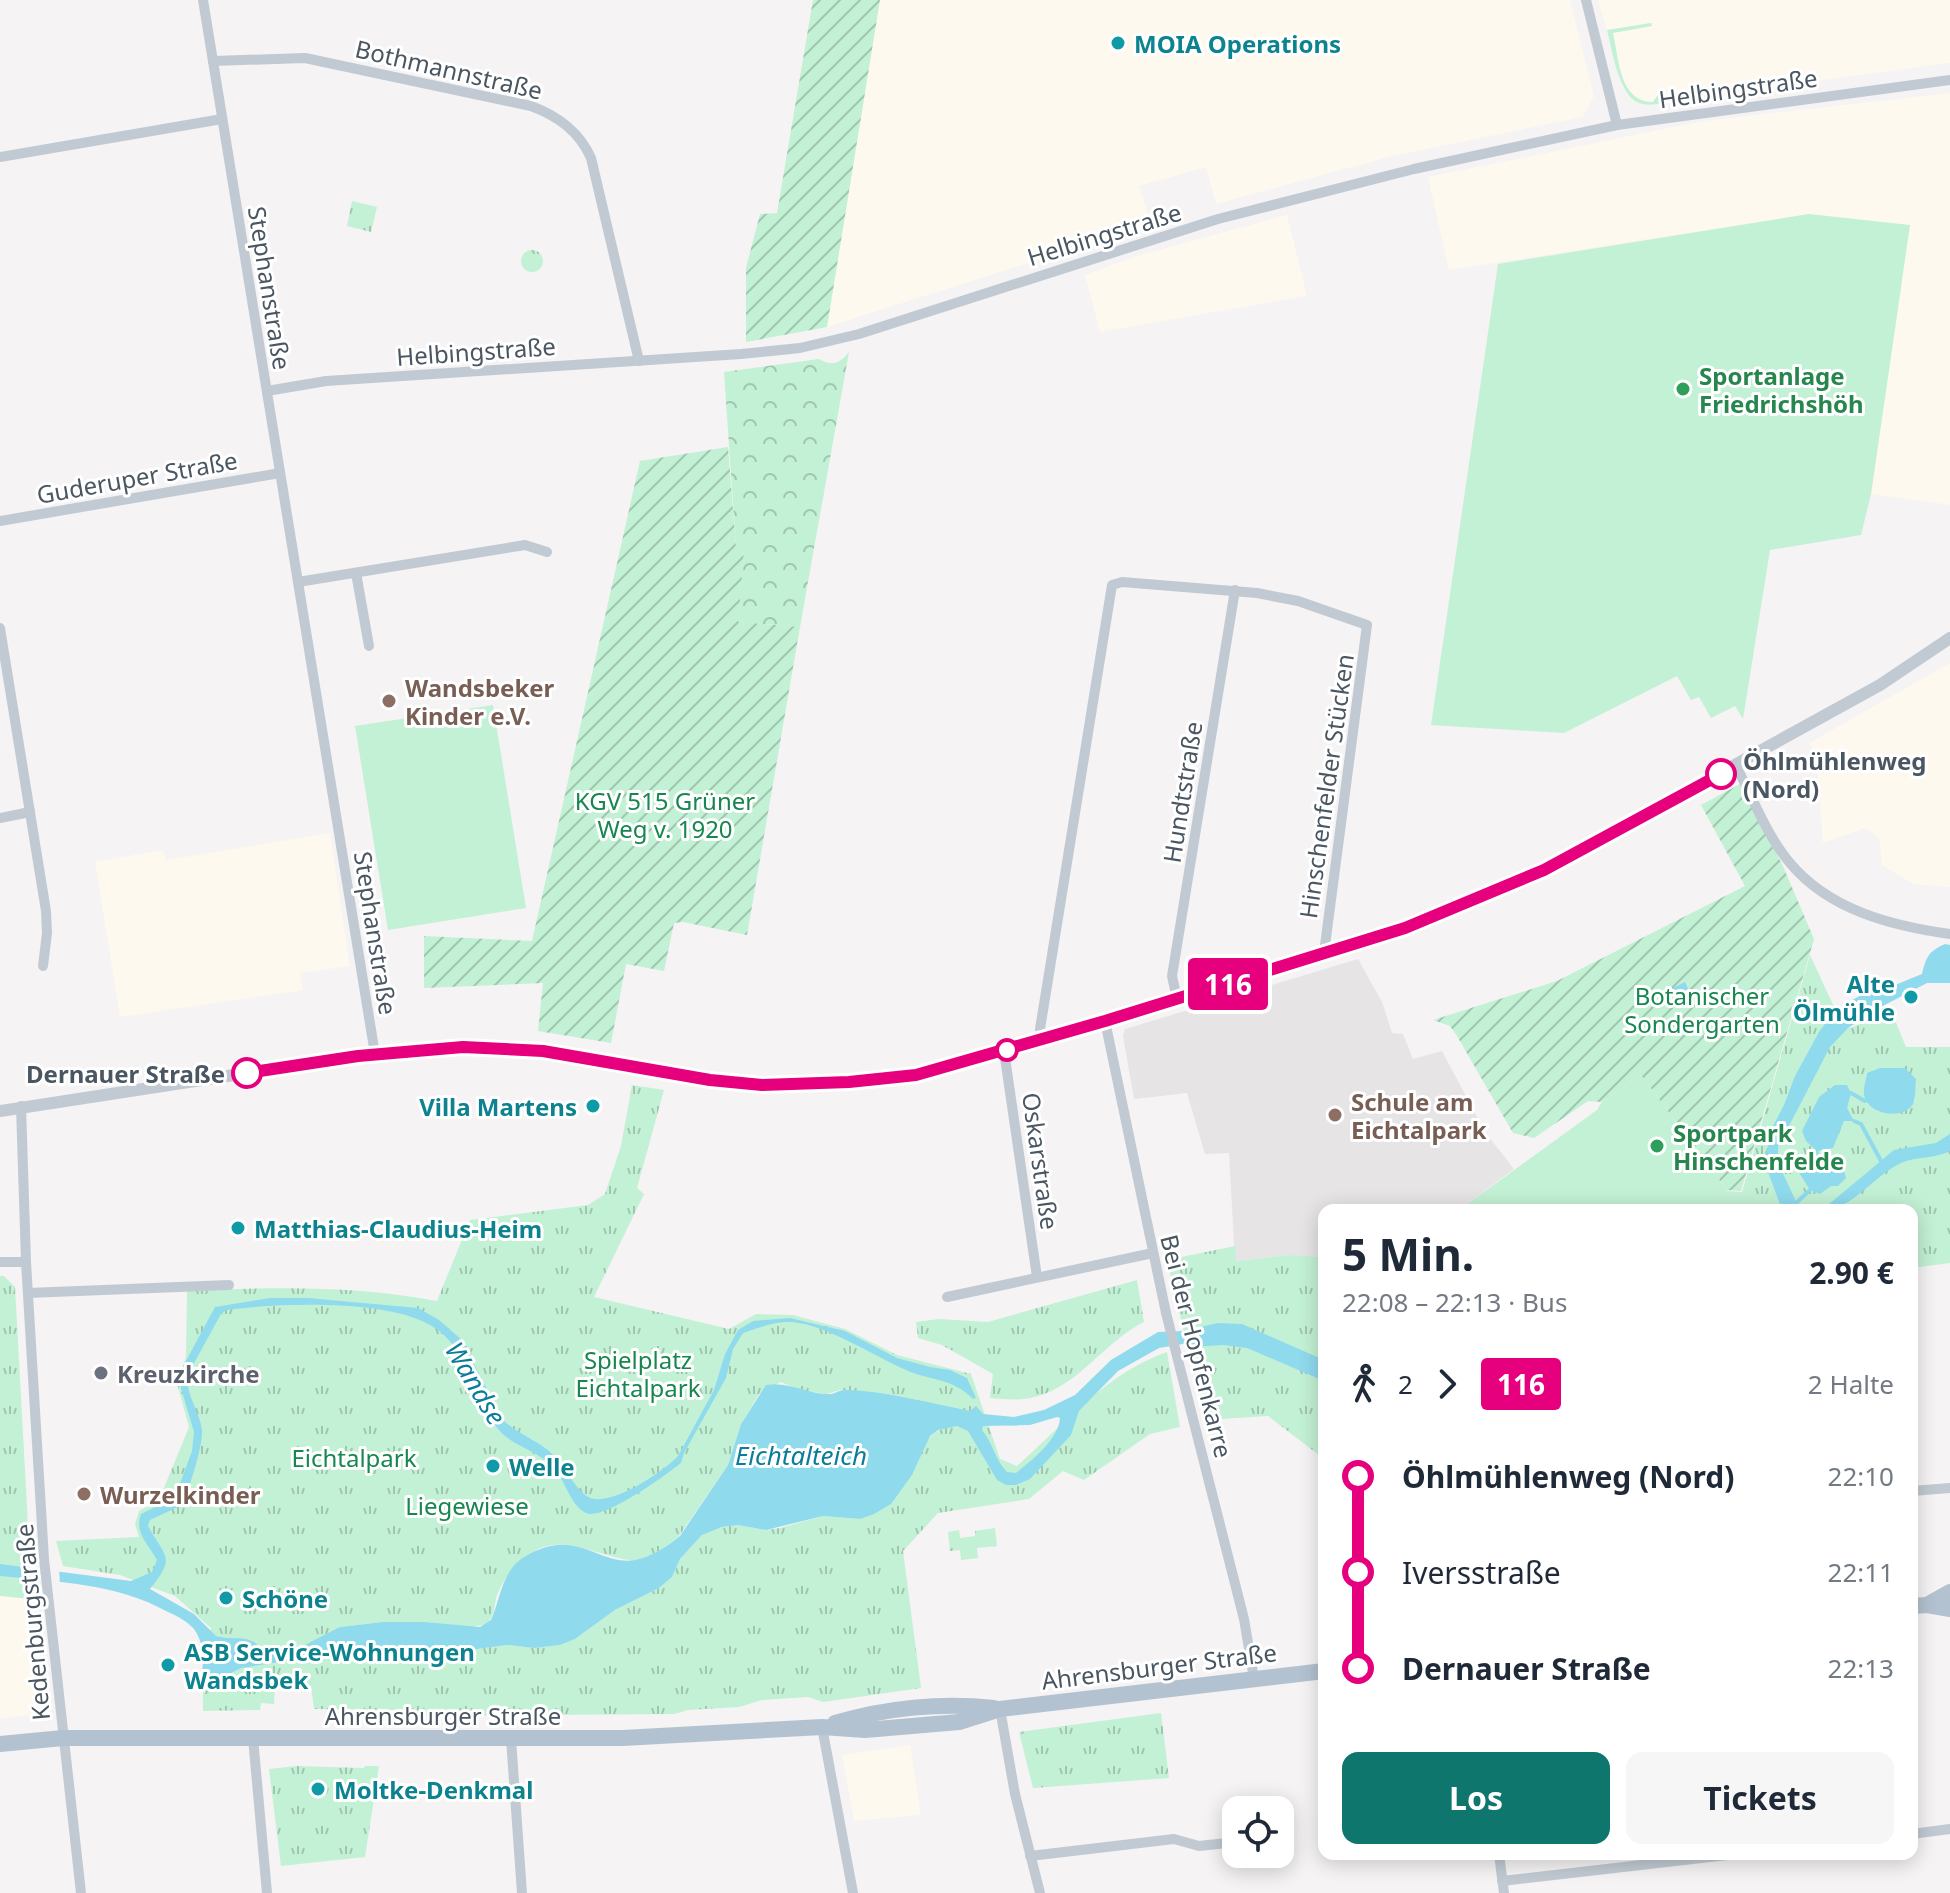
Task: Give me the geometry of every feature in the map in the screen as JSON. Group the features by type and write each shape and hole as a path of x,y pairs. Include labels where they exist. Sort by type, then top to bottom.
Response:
{"main road":[{"path":"1920,1606 1950,1592"},
{"path":"1920,1606 1950,1609"},
{"name":"Ahrensburger Straße","path":"0,1744 63,1738 651,1737 822,1727 860,1716 957,1704 1000,1709 1318,1672"}],"street":[{"name":"Stephanstraße","path":"203,0 375,1054"},
{"path":"1586,0 1617,125"},
{"name":"Bothmannstraße","path":"213,61 305,58 531,106 550,113 585,143 591,158 639,361"},
{"name":"Helbingstraße","path":"267,391 326,381 754,353 834,342 1218,219 1414,169 1617,125 1950,80"},
{"path":"0,157 222,119"},
{"name":"Guderuper Straße","path":"0,521 280,473"},
{"path":"298,582 525,545 547,552"},
{"path":"356,573 369,646"},
{"path":"1043,1040 1040,1029 1112,585 1122,582 1235,590"},
{"name":"Hinschenfelder Stücken","path":"1235,590 1298,601 1367,625 1324,953"},
{"name":"Hundtstraße","path":"1177,999 1172,976 1235,590"},
{"path":"0,628 46,911 43,966"},
{"path":"0,1111 375,1054 463,1047 518,1048 710,1080 762,1085 849,1082 916,1075 1043,1040 1405,928 1544,870 1880,685 1950,638"},
{"path":"1736,766 1789,863 1820,891 1845,906 1888,922 1950,934"},
{"path":"0,818 30,812"},
{"name":"Bei der Hopfenkarre","path":"1105,1021 1153,1253 1244,1619 1254,1679"},
{"name":"Oskarstraße","path":"1004,1051 1037,1277"},
{"name":"Kedenburgstraße","path":"21,1106 26,1262 44,1559 81,1893"},
{"path":"947,1297 1153,1253"},
{"path":"0,1262 26,1262"},
{"path":"28,1293 229,1285"},
{"path":"1918,1491 1950,1488"},
{"path":"1000,1709 1040,1893"},
{"path":"822,1727 853,1893"},
{"path":"253,1738 267,1893"},
{"path":"511,1739 522,1893"},
{"path":"1918,1833 1950,1829"},
{"path":"1030,1856 1174,1839 1199,1846 1222,1844"},
{"path":"1500,1860 1503,1887 1694,1860"}],"shaded area":[{"path":"880,0 1570,0 1594,96 1583,117 1392,156 1216,204 1206,167 1139,186 1151,224 827,327"},
{"path":"1598,0 1950,0 1950,63 1643,104 1633,101 1623,88"},
{"path":"1950,93 1950,505 1871,494 1902,284 1809,214 1449,270 1428,177 1703,121"},
{"path":"1287,215 1307,296 1100,332 1085,275 1137,256"},
{"path":"1950,663 1950,887 1913,884 1882,865 1879,838 1865,828 1823,843 1816,756 1809,743"},
{"path":"330,833 350,966 300,973 303,990 120,1017 95,862 163,850 166,860"},
{"name":"Schule am Eichtalpark","path":"1358,959 1382,1002 1392,1033 1403,1034 1413,1059 1442,1051 1485,1132 1514,1169 1467,1204 1318,1204 1318,1257 1290,1255 1235,1261 1229,1153 1205,1154 1187,1093 1134,1099 1123,1036 1125,1029"},
{"path":"0,1596 32,1599 46,1707 29,1715 0,1719"},
{"path":"910,1745 921,1815 854,1821 842,1755"}],"green space":[{"path":"813,0 880,0 827,327 746,342 746,268 760,214 777,213"},
{"path":"1651,23 1652,26 1613,33 1622,77 1633,95 1653,102 1659,93 1663,93 1664,103 1648,105 1632,99 1621,82 1607,30"},
{"path":"352,201 377,207 371,232 347,226"},
{"name":"Sportanlage Friedrichshöh","path":"1809,214 1910,225 1871,494 1861,535 1770,550 1743,719 1735,706 1711,718 1699,697 1691,700 1677,676 1564,733 1431,725 1498,264"},
{"path":"532,250 540,253 543,261 540,269 532,272 524,269 521,261 524,253"},
{"path":"849,352 800,627 737,622 744,551 736,548 724,372 819,359 836,363"},
{"name":"KGV 515 Grüner Weg v. 1920","path":"728,447 736,548 744,551 738,622 800,627 747,935 683,922 674,923 664,971 626,964 611,1043 538,1031 543,983 424,988 424,936 532,941 640,461"},
{"path":"493,705 526,908 388,930 355,726"},
{"name":"Botanischer Sondergarten","path":"1740,784 1782,864 1814,939 1741,1191 1727,1190 1641,1075 1602,1102 1588,1101 1534,1138 1513,1133 1450,1026 1433,1020 1557,981 1745,886 1701,805"},
{"path":"1810,955 1834,1007 1851,1028 1890,1008 1906,1047 1950,1047 1950,1263 1918,1267 1918,1204 1723,1204 1725,1191 1742,1192","holes":["1867,1073 1915,1091 1915,1101 1864,1091","1806,1161 1843,1167 1810,1190 1805,1178"]},
{"name":"Sportpark Hinschenfelde","path":"1641,1075 1727,1190 1724,1204 1467,1204 1597,1110 1602,1102"},
{"name":"Eichtalpark","path":"632,1085 664,1090 637,1188 644,1194 594,1297 729,1329 756,1314 793,1315 845,1329 897,1355 971,1374 1000,1459 1017,1466 1106,1386 1125,1372 1167,1352 1180,1427 1150,1434 1084,1480 1063,1471 1029,1499 938,1513 903,1551 921,1688 823,1702 808,1697 762,1700 739,1707 688,1710 674,1714 425,1716 395,1710 314,1709 311,1686 275,1684 274,1704 261,1703 260,1710 203,1711 203,1683 211,1628 175,1596 120,1575 63,1566 56,1541 139,1537 135,1524 139,1511 159,1500 189,1427 177,1383 186,1357 187,1291 313,1288 375,1292 437,1301 470,1220 588,1205 605,1194 621,1146","holes":["781,1382 799,1390 827,1394 840,1390 914,1399 957,1409 948,1427 927,1440 908,1479 860,1519 823,1516 780,1528 766,1530 738,1525 702,1535 680,1559 672,1577 659,1588 615,1610 575,1639 560,1645 534,1648 507,1645 462,1651 397,1650 352,1658 306,1658 340,1627 384,1622 472,1627 487,1624 499,1590 511,1571 522,1559 544,1547 576,1546 633,1560 659,1551 679,1536 728,1465 741,1424 759,1394"]},
{"path":"1235,1246 1236,1261 1290,1255 1318,1257 1318,1454 1268,1416 1205,1420 1167,1260"},
{"path":"0,1276 15,1287 32,1599 0,1596"},
{"path":"1137,1280 1144,1322 1065,1383 1035,1397 990,1398 993,1374 942,1345 918,1338 916,1322 939,1319 988,1322"},
{"path":"995,1528 997,1546 977,1548 978,1558 961,1560 960,1550 950,1551 948,1532 959,1530 960,1538 975,1536 975,1531"},
{"path":"1161,1713 1169,1778 1033,1788 1019,1732"},
{"path":"379,1766 365,1857 281,1866 269,1769"}],"water":[{"path":"1950,945 1950,983 1927,983 1875,1010 1875,1013 1849,1027 1830,1047 1778,1147 1778,1163 1797,1204 1780,1204 1765,1164 1770,1132 1819,1032 1836,1009 1865,993 1868,996 1922,974 1929,955 1935,949"},
{"path":"1685,982 1692,997 1678,1004 1671,989"},
{"path":"1880,1068 1905,1068 1916,1079 1914,1102 1909,1109 1895,1114 1880,1112 1868,1104 1864,1092 1867,1073"},
{"path":"1835,1085 1847,1085 1851,1093 1847,1108 1854,1121 1844,1121 1833,1148 1817,1151 1806,1141 1802,1131 1819,1097"},
{"path":"1950,1134 1950,1151 1901,1163 1853,1199 1843,1204 1829,1204 1894,1150 1936,1143"},
{"path":"1805,1161 1843,1167 1846,1178 1838,1186 1831,1186 1820,1194 1810,1190 1798,1171 1799,1165"},
{"name":"Eichtalteich","path":"270,1298 308,1298 418,1308 439,1320 462,1340 502,1419 549,1451 580,1490 594,1499 633,1488 678,1456 714,1390 725,1354 738,1330 753,1321 790,1318 845,1331 897,1358 950,1370 967,1378 976,1398 950,1383 915,1374 806,1324 792,1322 761,1327 743,1333 733,1349 726,1378 681,1463 620,1504 594,1514 580,1509 548,1462 504,1436 482,1403 454,1347 430,1325 410,1317 359,1307 302,1305 226,1310 188,1374 188,1388 202,1430 200,1447 182,1505 150,1520 148,1526 166,1563 150,1589 194,1614 216,1636 248,1640 265,1653 291,1652 340,1627 383,1622 425,1622 480,1627 491,1620 514,1565 531,1553 553,1546 578,1547 623,1561 641,1559 659,1551 680,1536 728,1465 741,1424 766,1385 827,1394 845,1390 876,1393 970,1411 976,1406 983,1414 1014,1417 1044,1410 1075,1395 1111,1360 1158,1332 1182,1331 1218,1323 1242,1324 1318,1357 1318,1378 1247,1348 1223,1345 1192,1347 1189,1343 1159,1348 1118,1371 1079,1411 1071,1435 1030,1479 1016,1485 1006,1485 997,1480 968,1431 957,1426 938,1430 930,1436 912,1475 891,1504 874,1514 860,1519 823,1516 766,1530 738,1525 702,1535 680,1559 672,1577 659,1588 615,1610 575,1639 560,1645 534,1648 507,1645 462,1651 397,1650 352,1658 305,1658 241,1668 216,1680 201,1683 203,1655 200,1642 194,1629 182,1619 148,1602 107,1589 0,1576 0,1564 131,1581 152,1572 157,1560 143,1538 139,1520 141,1514 167,1501 177,1492 192,1451 194,1432 178,1378 215,1307","holes":["1057,1417 1060,1418 1050,1441 1016,1473 1007,1472 1003,1467 982,1430 983,1426 1030,1425"]}],"pier":[{"path":"29,1563 59,1566 60,1586 31,1583"}],"waterway":[{"path":"1851,1093 1865,1101"},
{"path":"1854,1121 1861,1124 1881,1161"},
{"path":"1815,1162 1817,1151"},
{"path":"1795,1204 1810,1190"}],"bus line":[{"name":"116","path":"247,1073 358,1056 463,1047 543,1051 710,1080 762,1085 849,1082 916,1075 1105,1021 1405,928 1544,870 1721,774"}],"place":[{"name":"MOIA Operations","path":"1118,43"},
{"name":"Sportanlage Friedrichshöh","path":"1683,389"},
{"name":"Wandsbeker Kinder e.V.","path":"389,701"},
{"name":"Öhlmühlenweg (Nord)","path":"1721,774"},
{"name":"Alte Ölmühle","path":"1911,997"},
{"name":"Dernauer Straße","path":"247,1073"},
{"name":"Villa Martens","path":"593,1106"},
{"name":"Schule am Eichtalpark","path":"1335,1115"},
{"name":"Sportpark Hinschenfelde","path":"1657,1146"},
{"name":"Matthias-Claudius-Heim","path":"238,1228"},
{"name":"Kreuzkirche","path":"101,1373"},
{"name":"Welle","path":"493,1466"},
{"name":"Wurzelkinder","path":"84,1494"},
{"name":"Schöne","path":"226,1598"},
{"name":"ASB Service-Wohnungen Wandsbek","path":"168,1665"},
{"name":"Moltke-Denkmal","path":"318,1789"}],"park label":[{"name":"Spielplatz Eichtalpark","path":"638,1373"},
{"name":"Liegewiese","path":"467,1505"}],"water label":[{"name":"Wandse","path":"476,1383"}]}
